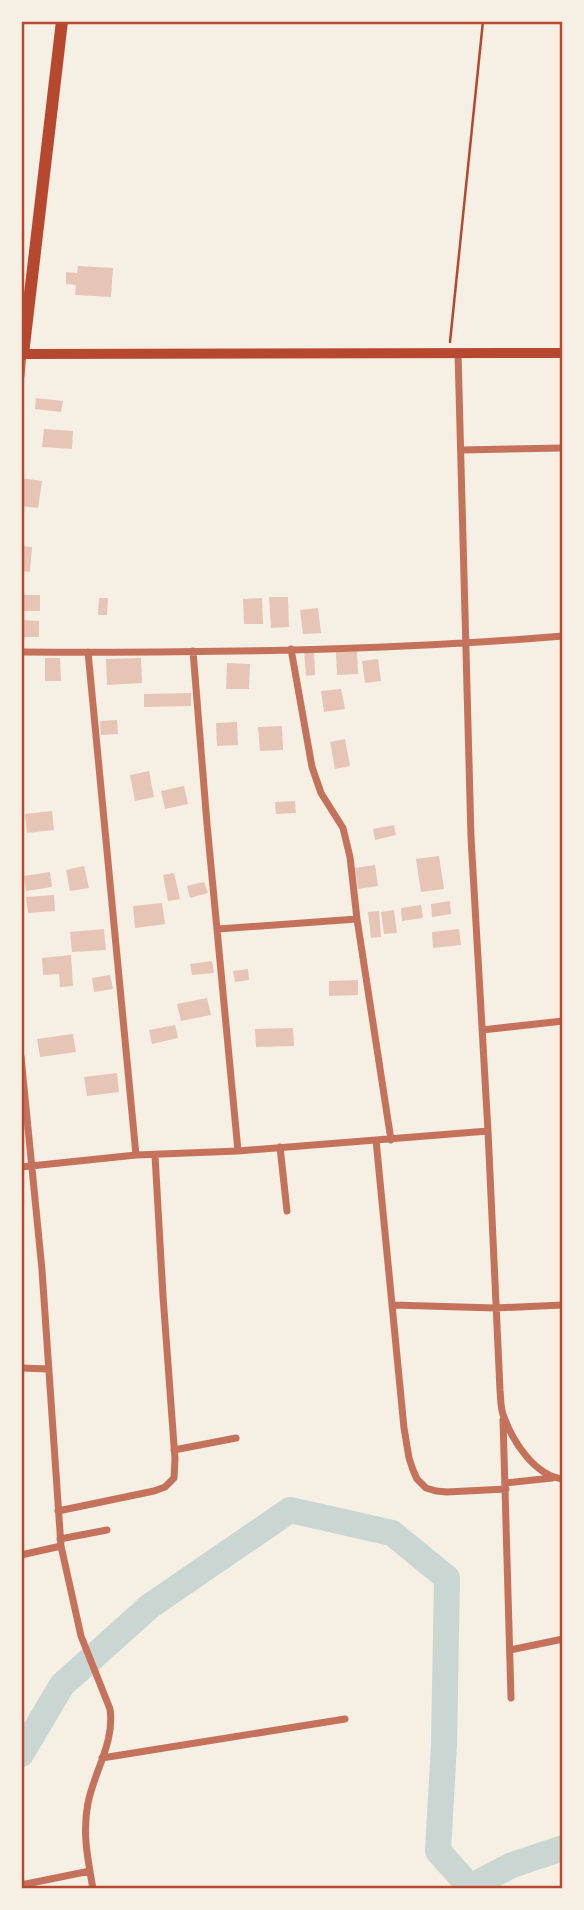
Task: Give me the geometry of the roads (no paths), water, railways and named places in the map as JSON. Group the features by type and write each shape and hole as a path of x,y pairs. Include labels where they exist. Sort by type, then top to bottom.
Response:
{"main road":[{"path":"62,21 22,354 563,353"}],"street":[{"path":"454,353 461,450 471,837 502,1415 511,1698"},
{"path":"21,376 22,354"},
{"path":"461,450 563,448"},
{"path":"21,652 465,645 563,636"},
{"path":"291,649 312,767 321,793 346,837 391,1140"},
{"path":"193,651 238,1151"},
{"path":"88,652 136,1155"},
{"path":"218,929 357,919"},
{"path":"482,1030 563,1021"},
{"path":"21,1057 42,1270 60,1542 81,1636 110,1709 111,1723 88,1801 86,1818 86,1851 93,1889"},
{"path":"21,1167 136,1155 238,1151 488,1131"},
{"path":"376,1140 404,1428 409,1458 417,1479 426,1488 436,1491 563,1479"},
{"path":"280,1147 287,1211"},
{"path":"58,1511 154,1491 165,1487 175,1474 155,1155"},
{"path":"393,1305 495,1308 563,1305"},
{"path":"21,1368 49,1369"},
{"path":"502,1415 528,1458 553,1478"},
{"path":"174,1450 236,1438"},
{"path":"21,1555 107,1530"},
{"path":"510,1650 563,1639"},
{"path":"102,1758 345,1719"},
{"path":"21,1885 90,1871"}],"waterway":[{"path":"21,1754 62,1685 150,1606 290,1510 392,1533 447,1578 444,1745 438,1851 470,1887 512,1865 563,1848"}]}
